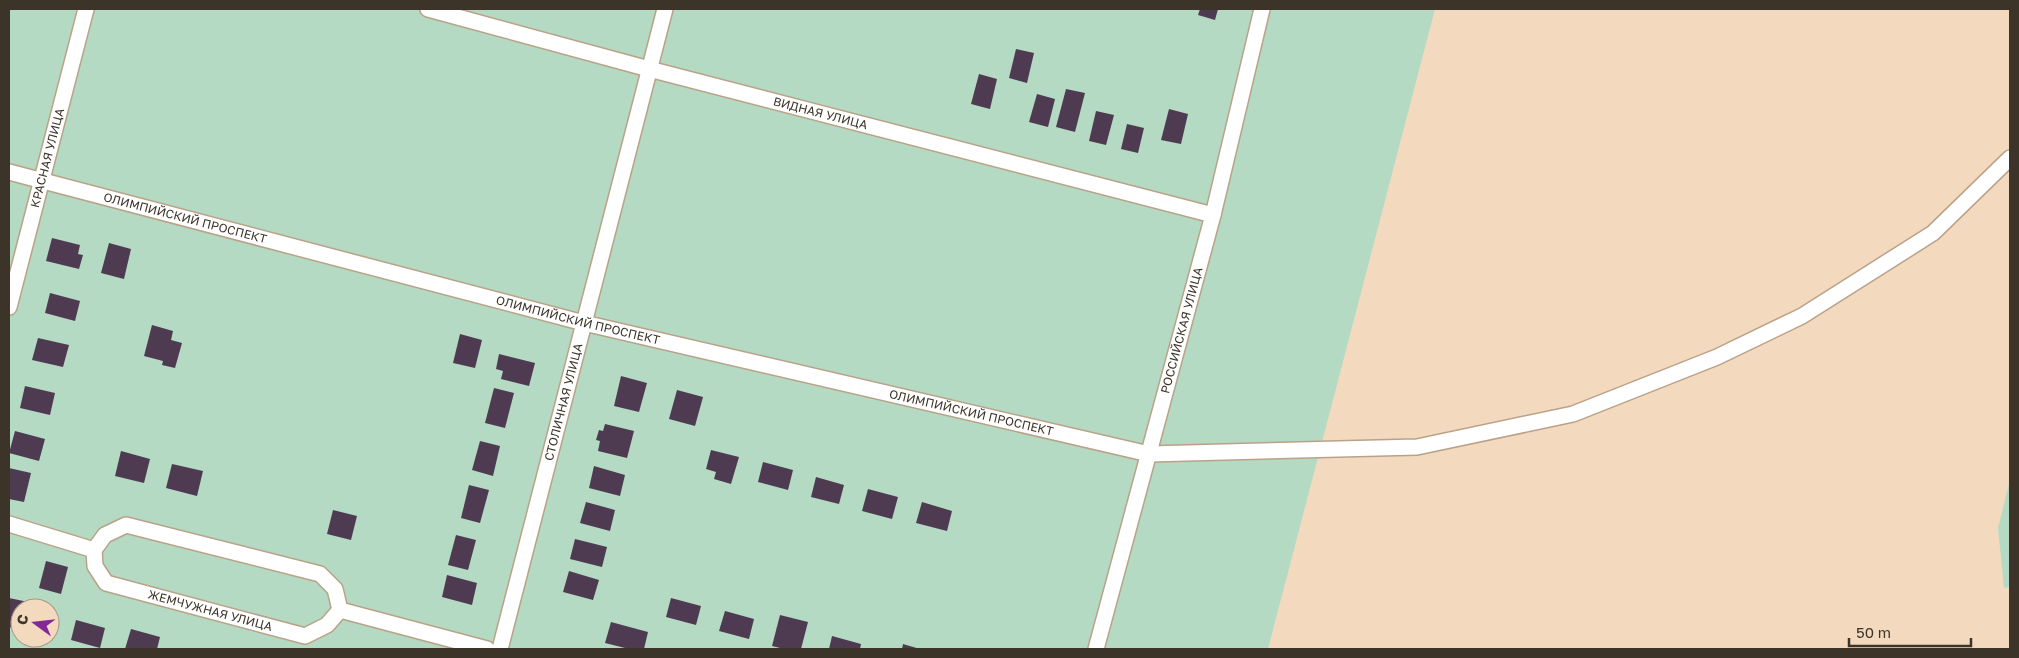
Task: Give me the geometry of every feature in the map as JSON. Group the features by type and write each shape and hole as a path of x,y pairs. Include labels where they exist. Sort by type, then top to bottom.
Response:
{"street":[{"name":"КРАСНАЯ УЛИЦА","path":"9,307 86,9"},
{"name":"ВИДНАЯ УЛИЦА","path":"428,9 649,69 1213,215"},
{"name":"СТОЛИЧНАЯ УЛИЦА","path":"500,649 665,9"},
{"name":"РОССИЙСКАЯ УЛИЦА","path":"1096,649 1213,215 1262,9"},
{"name":"ОЛИМПИЙСКИЙ ПРОСПЕКТ","path":"9,172 584,323 1149,454 1417,447 1573,414 1717,357 1802,316 1933,233 2010,158"},
{"path":"9,524 94,550 105,535 126,525 320,574 335,589 340,610 487,649"},
{"name":"ЖЕМЧУЖНАЯ УЛИЦА","path":"94,550 96,566 106,583 306,636 326,625 340,610"}],"green space":[{"path":"9,9 1435,9 1268,649 9,649"},
{"path":"2010,480 2010,587 2004,588 1998,528"}],"building":[{"path":"1200,9 1218,9 1215,20 1198,15"},
{"path":"1016,49 1034,53 1027,83 1009,78"},
{"path":"979,74 997,79 990,109 971,104"},
{"path":"1066,89 1085,93 1075,132 1056,127"},
{"path":"1037,94 1055,99 1048,127 1029,122"},
{"path":"1169,109 1188,114 1181,144 1161,140"},
{"path":"1096,111 1114,115 1106,145 1089,141"},
{"path":"1127,124 1144,128 1138,153 1121,149"},
{"path":"52,238 80,245 78,254 83,255 79,269 46,261"},
{"path":"109,243 131,249 124,279 101,273"},
{"path":"50,293 80,301 75,321 45,313"},
{"path":"152,325 173,331 171,340 182,343 175,368 162,365 163,361 144,356"},
{"path":"460,334 482,340 475,368 453,363"},
{"path":"38,338 69,345 63,367 32,360"},
{"path":"499,354 535,363 529,386 501,379 503,371 496,369"},
{"path":"621,376 647,383 639,412 614,406"},
{"path":"25,386 55,393 50,415 20,408"},
{"path":"494,388 514,393 505,428 485,423"},
{"path":"677,390 703,397 695,426 669,419"},
{"path":"605,424 634,431 627,458 598,451 600,441 596,440 599,430 603,431"},
{"path":"15,431 45,439 39,461 9,453"},
{"path":"480,441 500,446 493,476 472,470"},
{"path":"711,450 739,457 731,484 714,479 716,472 706,469"},
{"path":"121,451 150,459 144,483 115,476"},
{"path":"763,462 793,470 788,490 758,482"},
{"path":"172,464 203,471 197,496 166,488"},
{"path":"594,466 625,475 620,496 589,488"},
{"path":"9,468 31,473 24,502 9,499"},
{"path":"816,477 844,485 839,504 811,497"},
{"path":"469,485 489,490 480,523 461,518"},
{"path":"868,489 898,497 892,519 862,511"},
{"path":"586,502 615,510 610,531 580,523"},
{"path":"922,502 952,511 947,531 916,523"},
{"path":"333,510 357,516 351,540 327,534"},
{"path":"456,535 476,540 468,570 448,565"},
{"path":"575,539 607,547 602,567 570,559"},
{"path":"46,561 68,567 61,594 39,588"},
{"path":"569,571 599,580 593,600 563,592"},
{"path":"447,575 477,583 472,605 442,597"},
{"path":"9,598 10,627 9,627"},
{"path":"671,598 701,606 696,625 666,617"},
{"path":"725,611 754,619 749,639 719,631"},
{"path":"780,615 808,622 801,649 784,649 772,646"},
{"path":"76,620 105,628 100,648 71,640"},
{"path":"611,622 648,632 644,649 629,649 605,643"},
{"path":"131,629 160,637 157,649 125,649"},
{"path":"832,636 861,644 860,649 829,649"},
{"path":"903,644 920,649 902,649"}]}
